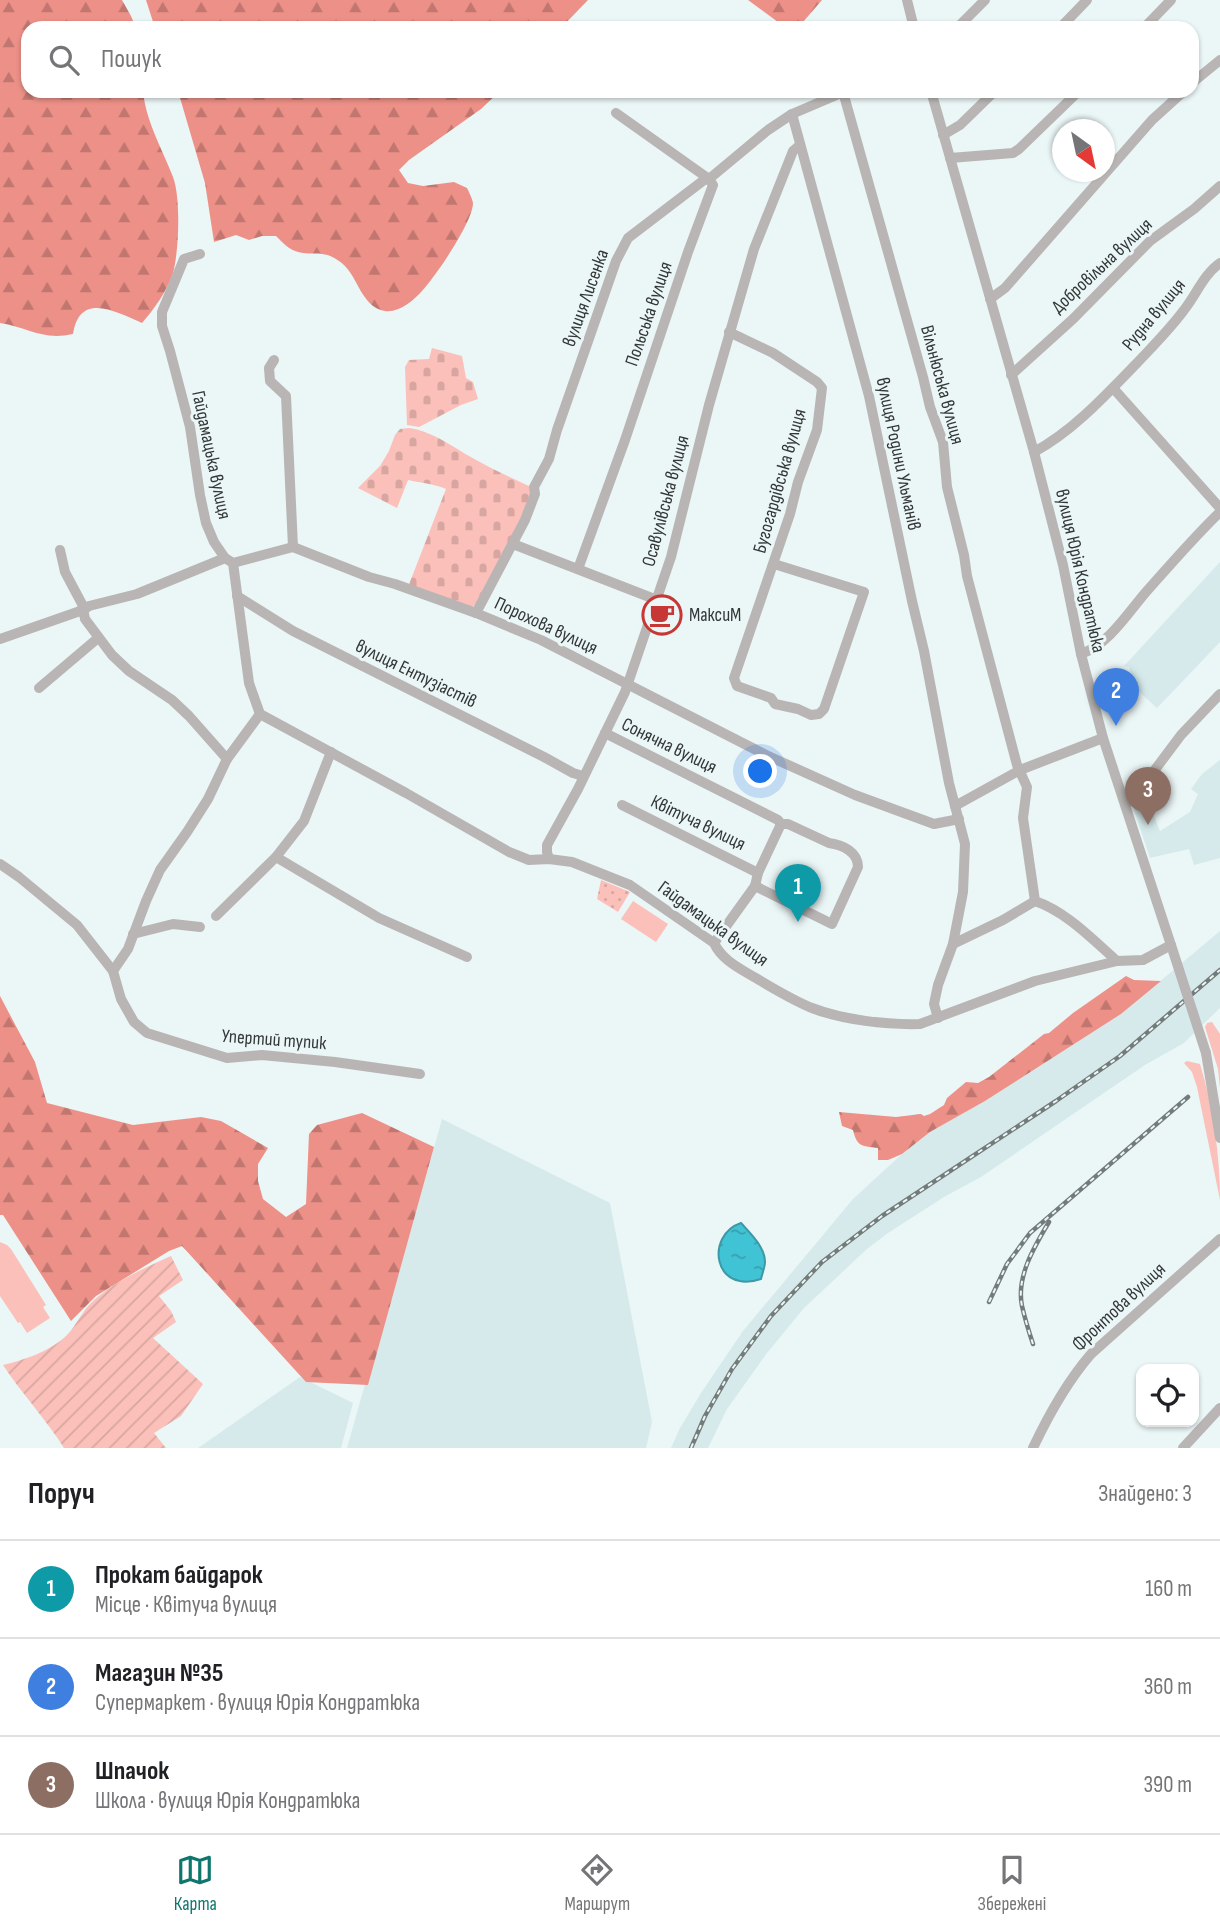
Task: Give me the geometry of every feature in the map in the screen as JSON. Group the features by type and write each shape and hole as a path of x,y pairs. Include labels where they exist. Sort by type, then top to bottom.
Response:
{"street":[{"path":"907,0 912,21"},
{"path":"964,21 985,0"},
{"path":"1067,21 1087,0"},
{"path":"1150,21 1171,0"},
{"path":"1199,77 1220,60"},
{"name":"вулиця Лисенка","path":"477,613 525,520 534,487 549,459 616,261 628,237 709,179 768,130 792,114 831,98"},
{"name":"Вільнюська вулиця","path":"847,98 930,407 943,442 947,487 967,576 1020,771 1027,787 1023,818 1035,901"},
{"name":"вулиця Юрія Кондратюка","path":"933,98 1034,452 1103,738 1206,1053 1220,1138"},
{"path":"943,135 960,125 988,98"},
{"path":"950,158 1013,153 1072,98"},
{"path":"990,299 1005,288 1152,120 1176,98"},
{"path":"616,113 709,179"},
{"name":"вулиця Родини Ульманів","path":"792,114 869,396 924,651 949,783 965,844 963,892 953,944 934,1004 938,1018"},
{"name":"Осавулівська вулиця","path":"550,859 547,845 578,789 627,685 657,600 754,249 793,151 800,145"},
{"name":"Польська вулиця","path":"578,569 708,200 713,185 709,179"},
{"name":"Добровільна вулиця","path":"1011,375 1150,241 1220,186"},
{"name":"Гайдамацька вулиця","path":"200,254 184,259 162,312 162,326 190,427 206,523 214,542 229,560 237,596 248,683 260,714 509,852 529,860 572,862 629,885 714,943 718,952 734,965 769,986 812,1007 836,1015 902,1025 920,1024 1035,981 1117,961 1143,960 1171,945"},
{"name":"Рудна вулиця","path":"1034,452 1046,446 1080,419 1113,388 1185,309 1220,263"},
{"name":"Бугогардівська вулиця","path":"729,332 773,353 822,388 817,430 734,678 737,686 771,698 775,704 811,715 819,714 824,709 864,592 774,564"},
{"path":"0,639 89,607 137,594 229,560 293,547 286,396 270,381 269,368 274,360"},
{"path":"1081,654 1094,649 1109,635 1220,510 1113,388"},
{"path":"513,544 657,600"},
{"name":"Порохова вулиця","path":"293,547 369,577 477,613 541,640 766,755 855,795 934,824 959,819"},
{"path":"60,550 65,572 82,604 85,619 98,638 129,671 181,708 227,759"},
{"name":"вулиця Ентузіастів","path":"237,596 293,631 583,776"},
{"path":"39,688 98,638"},
{"path":"1125,804 1139,791 1181,735 1220,694"},
{"path":"113,971 128,949 160,870 208,799 227,759 260,714"},
{"name":"Сонячна вулиця","path":"605,733 778,820 781,824 788,824 855,853 858,858 858,867 832,924 755,886"},
{"path":"955,806 1020,771 1103,738"},
{"path":"216,916 276,857 304,821 331,752"},
{"name":"Квітуча вулиця","path":"622,804 758,873"},
{"path":"714,943 755,886 758,873 781,824"},
{"path":"276,857 379,918 467,957"},
{"name":"Упертий тупик","path":"0,864 76,925 113,971 121,999 134,1022 147,1033 227,1058 262,1055 420,1074"},
{"path":"953,944 1035,901 1046,905 1082,930 1117,961"},
{"path":"133,934 173,924 200,927"},
{"name":"Фронтова вулиця","path":"1033,1448 1065,1387 1091,1354 1220,1239"},
{"path":"1183,1448 1220,1409"}],"shaded area":[{"path":"1220,562 1220,642 1157,708 1134,687 1129,667 1124,666"},
{"path":"1220,760 1220,858 1194,865 1189,849 1150,858 1134,806 1148,801 1160,831 1190,812 1198,794 1191,789 1202,774"},
{"path":"1220,931 1220,1008 1184,1043 1145,1065 981,1177 944,1197 867,1249 804,1308 767,1353 727,1409 708,1448 671,1448 701,1393 743,1331 853,1199 930,1132 985,1101 1121,1014"},
{"path":"442,1119 610,1203 652,1422 646,1448 347,1448 365,1384 368,1384"},
{"path":"300,1377 353,1403 341,1448 198,1448"}],"green space":[{"path":"0,0 122,0 133,21 21,21 21,98 144,98 151,124 176,186 178,225 173,273 160,299 142,323 100,308 83,313 73,334 62,336 44,335 0,323"},
{"path":"146,0 588,0 568,21 153,21"},
{"path":"748,0 822,0 804,21 777,21"},
{"path":"180,98 493,98 399,170 408,183 423,186 454,182 467,188 473,203 460,236 428,284 410,302 390,311 370,303 345,266 328,255 294,251 276,236 249,240 236,235 214,242 205,183"},
{"path":"432,348 462,356 466,378 473,382 478,399 419,427 407,425 405,367 409,360 429,359"},
{"path":"409,428 436,437 533,488 534,492 481,600 471,608 408,587 446,489 408,480 397,508 358,488 380,466 400,429"},
{"path":"601,880 630,892 618,912 597,899"},
{"path":"633,901 668,924 656,942 621,919"},
{"path":"1126,976 1134,980 1161,981 1121,1014 985,1101 930,1132 902,1154 888,1160 878,1160 878,1148 861,1145 853,1130 842,1126 839,1112 896,1117 930,1114 944,1105 947,1098 966,1082 978,1083 989,1077"},
{"path":"0,996 35,1062 47,1103 133,1125 201,1117 221,1121 268,1148 258,1164 258,1181 263,1199 286,1217 306,1204 309,1134 317,1125 362,1113 434,1147 368,1385 306,1382 182,1246 169,1251 96,1296 71,1321 3,1215 0,1215"},
{"path":"1212,1022 1220,1034 1220,1088 1218,1069 1205,1027"},
{"path":"1187,1061 1200,1064 1209,1097 1217,1149 1220,1200 1197,1087 1192,1072 1184,1063"},
{"path":"0,1242 11,1249 46,1305 43,1307 50,1318 27,1333 0,1296"},
{"path":"171,1256 183,1280 159,1296 176,1322 153,1338 203,1384 181,1416 154,1433 166,1448 64,1448 3,1365 28,1358 53,1346 67,1335 87,1308 108,1289"}],"water":[{"path":"741,1223 763,1251 765,1262 761,1279 745,1282 733,1279 724,1271 720,1262 722,1239"}],"railway":[{"path":"691,1448 705,1416 732,1369 771,1316 822,1262 882,1216 1120,1056 1220,970"},
{"path":"989,1302 1007,1264 1030,1233 1188,1097"},
{"path":"1033,1344 1022,1306 1022,1284 1032,1252 1049,1222"}],"place":[{"name":"МаксиМ","path":"662,615"},
{"name":"Магазин №35","path":"1116,726"},
{"name":"Шпачок","path":"1148,825"},
{"name":"Прокат байдарок","path":"798,922"}]}
